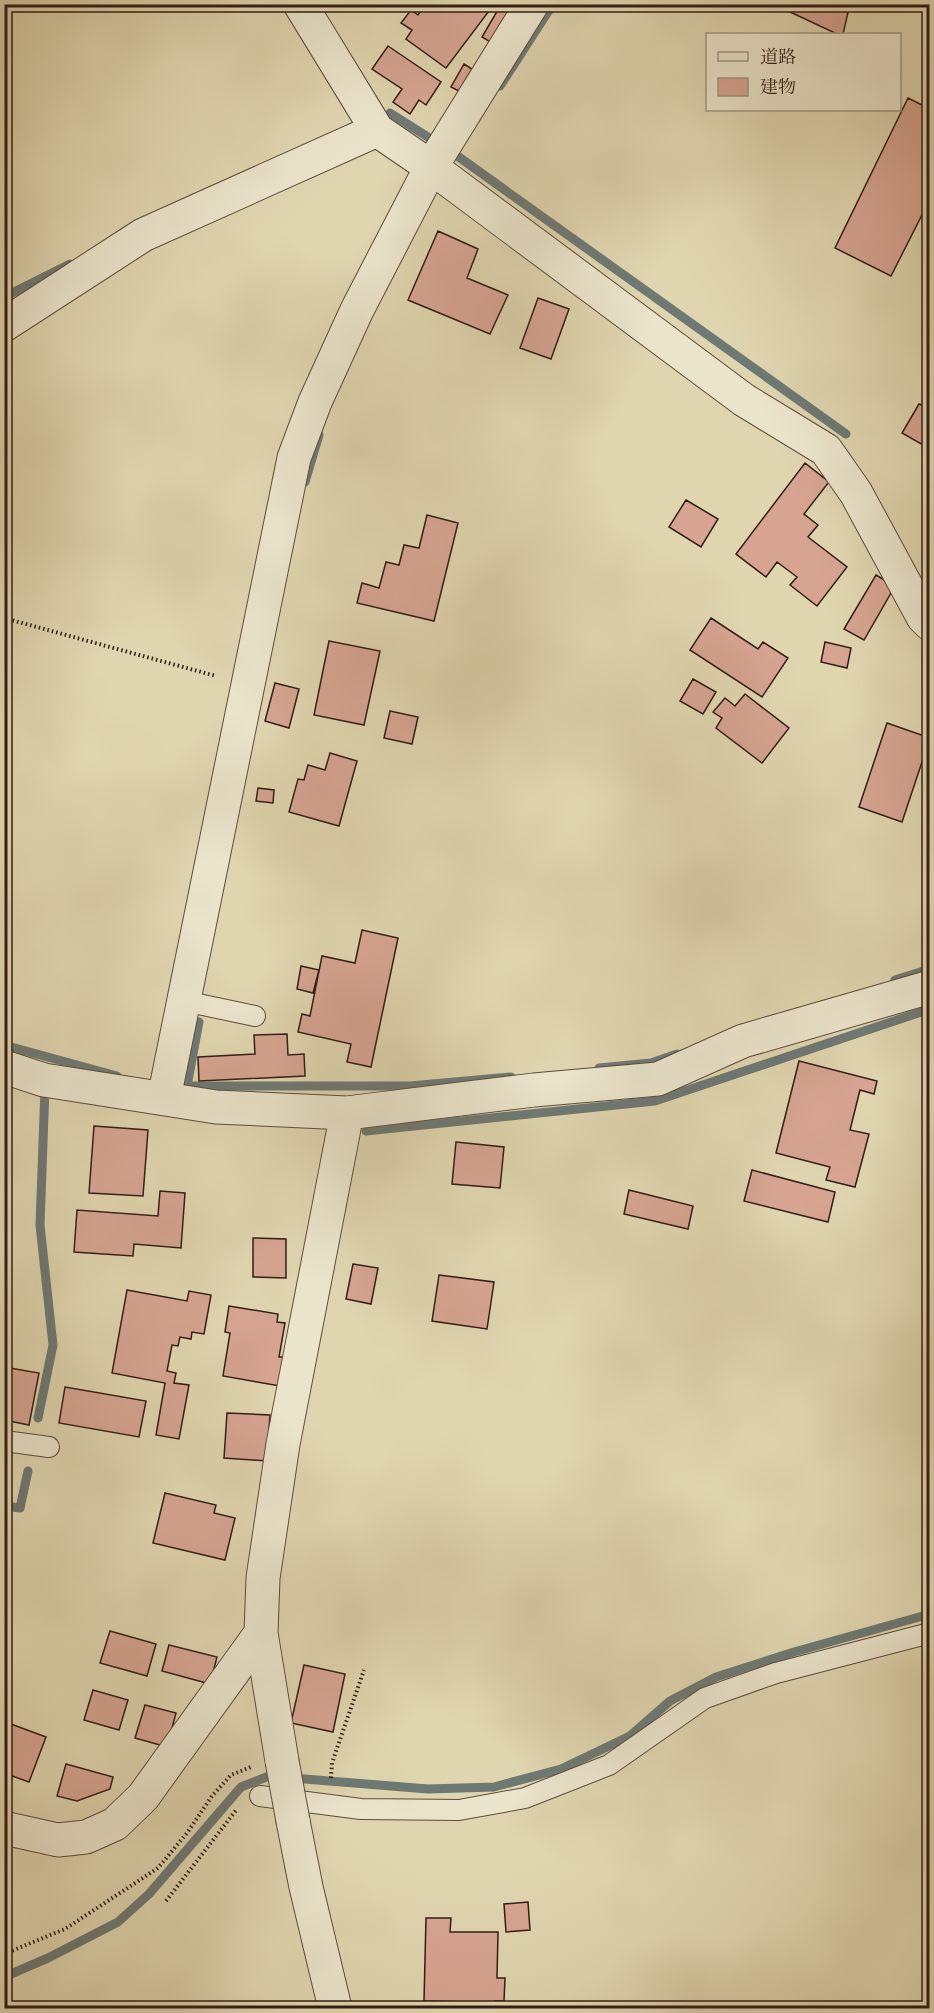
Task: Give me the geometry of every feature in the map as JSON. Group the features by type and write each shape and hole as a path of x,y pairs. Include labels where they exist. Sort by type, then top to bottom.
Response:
{"street":[{"path":"300,4 377,130 431,167 744,400 826,450 856,493 923,617 930,624"},
{"path":"164,1098 294,458 315,402 357,310 431,167 532,4"},
{"path":"4,325 144,235 377,130"},
{"path":"4,1067 44,1080 216,1107 347,1113 534,1090 658,1079 743,1041 930,987"},
{"path":"335,2008 293,1821 268,1763 261,1633 263,1578 283,1444 347,1113"},
{"path":"4,1828 58,1840 86,1837 115,1824 143,1797 261,1633"}],"lane":[{"path":"184,1001 255,1016"},
{"path":"12,1442 50,1447"},
{"path":"260,1796 361,1809 459,1810 525,1798 609,1765 705,1698 776,1673 930,1633"}],"path":[{"path":"4,618 249,684"},
{"path":"332,1763 364,1670"},
{"path":"4,1954 64,1929 158,1868 187,1833 212,1796 231,1775 268,1763"},
{"path":"166,1901 237,1809 260,1796"}],"building":[{"path":"426,4 480,4 489,11 446,68 406,39 412,30 401,23 411,10 418,15"},
{"path":"515,4 492,43 482,37 499,8 493,5"},
{"path":"790,4 850,4 843,33 835,33 788,11"},
{"path":"388,46 441,82 426,105 419,100 410,114 393,102 402,89 372,69"},
{"path":"464,64 472,69 459,91 451,87"},
{"path":"908,98 930,109 930,199 891,276 835,248"},
{"path":"438,231 478,249 467,278 508,295 490,334 408,300"},
{"path":"538,298 569,309 551,359 520,348"},
{"path":"919,404 930,408 930,449 902,433"},
{"path":"805,463 829,482 804,514 818,525 808,537 847,567 817,606 790,585 797,577 777,562 766,577 736,554"},
{"path":"686,500 718,519 701,547 669,527"},
{"path":"427,515 458,523 434,621 357,603 362,583 379,588 386,562 399,565 404,545 419,548"},
{"path":"876,575 895,586 864,640 844,629"},
{"path":"711,618 758,649 763,642 788,658 762,697 690,650"},
{"path":"329,641 380,651 364,725 314,715"},
{"path":"825,642 851,648 847,668 821,662"},
{"path":"693,679 716,692 703,714 680,701"},
{"path":"275,683 299,689 289,728 265,721"},
{"path":"745,694 789,728 762,763 716,728 722,718 713,712 725,698 735,706"},
{"path":"390,711 418,717 412,744 384,738"},
{"path":"887,723 930,738 902,822 859,807"},
{"path":"330,753 357,761 339,826 289,812 298,779 304,780 308,765 325,770"},
{"path":"258,788 274,790 273,803 256,801"},
{"path":"362,930 398,938 371,1067 347,1062 351,1044 298,1032 302,1014 310,1016 322,956 355,963"},
{"path":"301,966 319,970 313,993 297,989"},
{"path":"287,1034 288,1055 304,1054 305,1076 199,1081 198,1057 255,1054 254,1035"},
{"path":"799,1061 877,1081 874,1094 860,1090 850,1130 869,1134 855,1187 826,1180 830,1167 776,1153"},
{"path":"94,1126 148,1130 143,1196 89,1193"},
{"path":"456,1142 504,1147 500,1188 452,1184"},
{"path":"752,1170 835,1192 828,1222 744,1201"},
{"path":"629,1190 693,1206 688,1229 624,1214"},
{"path":"160,1191 185,1193 181,1248 134,1244 133,1256 74,1252 77,1210 158,1216"},
{"path":"253,1238 286,1239 286,1278 253,1277"},
{"path":"353,1264 378,1268 371,1304 346,1299"},
{"path":"439,1275 494,1282 487,1329 432,1321"},
{"path":"127,1290 187,1301 189,1291 211,1295 204,1334 192,1332 191,1339 180,1337 178,1346 172,1345 167,1371 176,1373 174,1383 189,1385 179,1439 156,1435 165,1383 112,1373"},
{"path":"229,1306 278,1314 277,1322 285,1323 279,1357 284,1357 280,1386 223,1376 230,1333 225,1332"},
{"path":"4,1367 39,1373 29,1425 4,1420"},
{"path":"65,1387 146,1401 139,1437 59,1423"},
{"path":"227,1413 270,1415 267,1461 224,1458"},
{"path":"165,1493 216,1505 214,1513 235,1518 225,1560 153,1543"},
{"path":"110,1631 156,1644 147,1676 100,1663"},
{"path":"169,1645 217,1657 210,1684 162,1671"},
{"path":"304,1665 345,1674 333,1732 291,1723"},
{"path":"93,1690 128,1700 119,1730 84,1720"},
{"path":"145,1705 176,1713 167,1747 135,1738"},
{"path":"11,1724 46,1737 29,1782 4,1773 4,1740"},
{"path":"66,1764 113,1777 110,1789 77,1801 57,1796"},
{"path":"528,1902 530,1930 506,1932 504,1904"},
{"path":"426,1918 451,1918 450,1932 498,1932 497,1978 505,1978 504,2001 495,2001 495,2008 463,2008 463,2002 424,2001"}],"waterway":[{"path":"500,86 553,4"},
{"path":"390,113 428,137"},
{"path":"456,155 846,434"},
{"path":"4,297 70,264"},
{"path":"305,482 319,435"},
{"path":"895,980 930,969"},
{"path":"366,1131 655,1101 930,1009"},
{"path":"199,1022 187,1086 410,1086 511,1077"},
{"path":"4,1045 117,1076"},
{"path":"599,1068 651,1063 677,1054"},
{"path":"38,1418 53,1345 40,1225 45,1088"},
{"path":"4,1506 20,1508 28,1471"},
{"path":"292,1778 428,1789 494,1787 561,1769 630,1736 670,1701 716,1677 794,1652 930,1614"},
{"path":"4,1977 48,1958 118,1922 149,1894 241,1787 269,1776 278,1777"}]}
